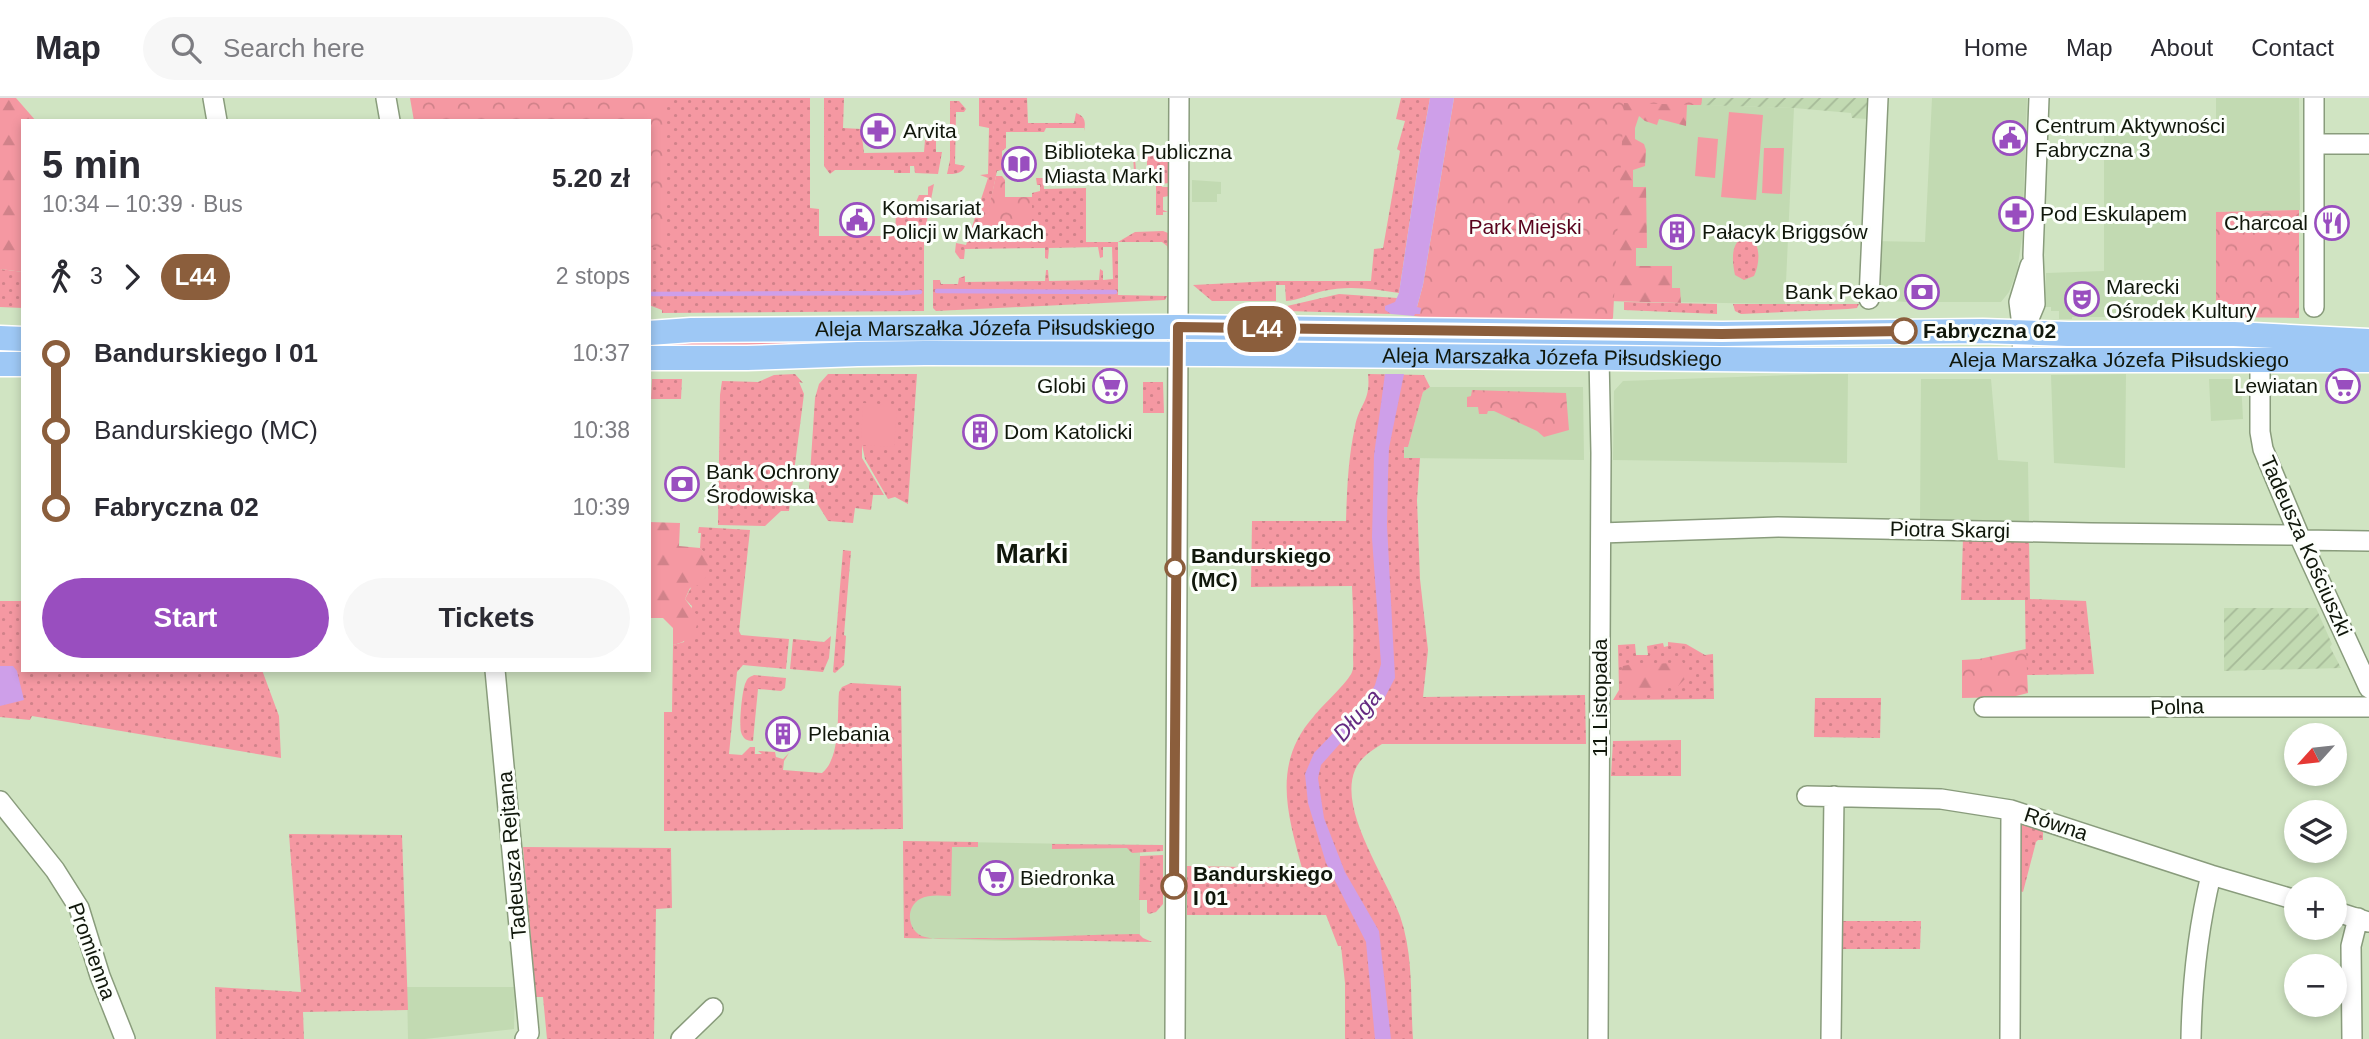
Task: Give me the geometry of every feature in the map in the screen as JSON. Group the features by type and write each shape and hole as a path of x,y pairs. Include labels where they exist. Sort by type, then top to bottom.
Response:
{"main road":[{"name":"Aleja Marszałka Józefa Piłsudskiego","path":"651,334 704,330 1178,327 1722,334 1918,331 2234,334 2369,341"},
{"path":"0,338 21,339"},
{"name":"Aleja Marszałka Józefa Piłsudskiego","path":"651,359 858,354 1177,354 1813,360 2369,360"},
{"path":"0,364 21,364"}],"street":[{"path":"213,98 217,119"},
{"path":"386,98 390,119"},
{"path":"1175,1039 1179,98"},
{"path":"1869,299 1878,98"},
{"path":"2022,359 2023,332 2035,304 2033,255 2039,98"},
{"path":"2314,98 2314,307"},
{"path":"2314,144 2369,144"},
{"name":"11 Listopada","path":"1598,1039 1601,533 1599,357"},
{"name":"Tadeusza Kościuszki","path":"2260,359 2260,432 2263,449 2369,688"},
{"name":"Piotra Skargi","path":"1601,533 1801,527 2300,537 2369,541"},
{"name":"Tadeusza Rejtana","path":"495,672 529,1033 525,1039"},
{"name":"Polna","path":"1984,707 2369,707"},
{"name":"Równa","path":"1807,796 1941,799 2011,810 2284,896"},
{"path":"1831,1039 1833,796"},
{"name":"Promienna","path":"0,802 55,870 79,908 100,976 125,1039"},
{"path":"2010,1039 2011,810"},
{"path":"2192,1039 2192,985 2211,875"},
{"path":"2352,1039 2351,946 2363,920"},
{"path":"681,1039 713,1007"}],"shaded area":[{"path":"1702,98 1867,98 1867,119 1852,118 1851,113 1794,108 1701,105"},
{"path":"1932,98 2027,98 2022,238 2017,271 2009,292 2001,302 1906,302 1869,299 1872,241 1925,242"},
{"path":"2216,98 2299,98 2300,210 2217,212 2216,317 2059,319 2059,311 2051,311 2051,307 2045,307 2046,273 2104,271 2104,129 2216,129"},
{"path":"1624,102 1794,108 1785,304 1612,301"},
{"path":"1192,180 1221,182 1221,194 1217,194 1217,202 1192,202"},
{"path":"1848,374 1847,463 1613,460 1614,391 1623,381"},
{"path":"2126,374 2125,468 2054,463 2051,375"},
{"path":"1921,379 1991,379 1998,460 2028,462 2029,524 1947,524 1942,519 1933,519 1929,524 1920,524"},
{"path":"2209,379 2232,379 2241,382 2243,419 2211,421"},
{"path":"1430,387 1583,387 1584,460 1404,458 1404,447 1408,447 1423,392"},
{"path":"2224,608 2316,608 2341,668 2224,671"},
{"path":"903,841 1140,845 1140,941 904,938"},
{"path":"407,987 515,987 514,1029 408,1039"}],"green space":[{"path":"0,98 16,98 34,119 21,119 21,272 0,269"},
{"path":"410,98 665,98 666,248 651,247 651,119 414,119"},
{"path":"649,98 810,98 810,208 819,209 819,236 895,236 896,213 906,214 909,218 919,195 928,195 928,187 934,184 924,236 924,311 662,313 662,310 651,306"},
{"path":"824,98 844,98 843,128 861,129 864,153 924,152 925,140 934,138 936,128 936,152 942,152 938,174 915,173 914,166 910,166 910,173 894,173 894,170 835,170 830,174 824,166"},
{"path":"979,98 1027,98 1028,123 1074,123 1076,113 1083,118 1085,125 1084,131 1084,128 1046,128 1044,132 1006,132 1002,170 997,171 982,243 1032,242 1032,193 1040,191 1036,178 1043,178 1044,189 1086,188 1086,242 1118,242 1118,295 1167,296 1165,300 936,311 933,308 933,280 940,280 941,284 958,284 959,278 965,276 965,282 1045,281 1048,270 1049,281 1099,280 1100,269 1103,271 1103,280 1113,279 1112,247 1103,247 1103,257 1100,258 1098,247 1049,248 1048,259 1045,258 1045,248 965,249 964,259 960,259 955,252 956,243 966,245 988,178 980,175 988,174 989,128 979,126"},
{"path":"1401,98 1430,98 1399,293 1342,288 1286,301 1285,285 1276,285 1276,301 1212,301 1193,285 1272,281 1371,281 1374,249 1383,248 1400,151 1397,149 1405,121 1396,119"},
{"name":"Park Miejski","path":"1454,98 1702,98 1701,105 1624,103 1613,318 1610,322 1414,316 1420,314 1417,307"},
{"path":"1620,98 1702,98 1701,105 1687,105 1686,126 1659,119 1657,125 1639,116 1635,128 1635,139 1644,144 1646,150 1645,166 1633,170 1633,187 1646,187 1647,248 1636,248 1636,266 1672,266 1672,288 1680,288 1681,303 1609,301"},
{"path":"950,101 959,101 966,109 964,112 956,112 955,164 965,166 955,174 947,174 950,160"},
{"path":"1729,112 1763,115 1756,200 1721,197"},
{"path":"1698,137 1718,139 1715,178 1695,176"},
{"path":"1764,148 1784,148 1782,194 1762,193"},
{"path":"1169,153 1169,183 1161,184 1162,187 1169,187 1169,196 1163,197 1163,210 1168,212 1163,212 1163,215 1156,215 1156,172 1134,172 1133,155 1138,155 1135,159 1136,170 1147,170 1147,155"},
{"path":"996,176 1002,176 1005,180 1005,197 1032,197 1032,243 981,243"},
{"path":"2299,210 2299,318 2216,317 2216,212"},
{"path":"1163,231 1168,233 1168,251 1162,242 1118,242 1135,232"},
{"path":"1746,236 1755,242 1758,265 1754,276 1744,280 1735,275 1733,258 1737,242"},
{"path":"0,269 21,272 21,308 0,307"},
{"path":"1339,294 1397,298 1396,302 1390,305 1391,314 1287,311 1287,306"},
{"path":"1624,302 1717,304 1717,314 1624,310"},
{"path":"1733,304 1859,304 1857,308 1848,309 1741,314 1735,311"},
{"path":"960,340 651,349 651,342"},
{"path":"795,374 803,383 799,382 804,394 789,511 781,511 765,526 718,525 722,381 758,382 774,375"},
{"path":"828,374 917,374 908,504 895,497 888,499 865,459 862,445 862,458 884,495 873,495 871,510 855,508 853,523 828,521 809,490 815,398 819,384"},
{"path":"1368,374 1424,375 1430,387 1423,392 1408,447 1404,447 1404,458 1420,458 1417,500 1420,579 1428,650 1423,697 1585,695 1586,744 1382,744 1363,758 1355,770 1351,786 1358,823 1400,916 1408,946 1413,1039 1345,1039 1345,983 1341,946 1338,946 1326,915 1187,915 1187,866 1302,868 1288,808 1288,770 1292,752 1301,734 1353,670 1352,586 1251,587 1252,521 1346,521 1351,450 1357,419 1368,391"},
{"path":"652,379 682,379 681,399 651,399"},
{"path":"1143,382 1163,382 1164,413 1143,413"},
{"path":"1472,390 1566,393 1569,430 1544,437 1494,411 1479,414 1478,407 1467,407 1467,397 1471,396"},
{"path":"863,403 897,405 894,447 861,445"},
{"path":"651,522 680,523 679,546 700,548 708,555 709,571 702,584 690,588 685,599 699,618 691,636 673,645 673,628 663,618 651,618"},
{"path":"699,527 750,530 739,631 741,635 789,639 786,669 743,665 737,672 729,754 742,755 750,747 755,747 755,754 762,754 758,751 775,752 776,757 783,759 789,753 783,770 822,773 828,766 835,747 839,692 842,687 851,683 901,686 903,829 664,831 664,712 672,712 673,645 684,642 692,606 685,599 708,556 700,548"},
{"path":"1963,538 2029,539 2030,599 2086,601 2094,674 2026,675 2025,600 1961,600"},
{"path":"843,550 851,551 846,636 844,665 835,673 833,672"},
{"path":"0,601 21,601 21,672 263,672 279,716 281,758 32,716 30,720 0,717"},
{"path":"831,636 829,658 823,672 790,669 793,639 824,642"},
{"path":"1668,642 1686,644 1705,655 1713,654 1714,699 1613,700 1619,690 1618,645 1635,644 1636,655 1648,655 1647,646 1663,643 1664,647 1668,646"},
{"path":"2026,649 2028,693 2012,697 1962,698 1962,660"},
{"path":"1682,661 1687,672 1686,678 1678,686 1672,684 1649,695 1623,693 1627,683 1621,673 1623,666"},
{"path":"754,675 786,678 785,688 781,691 758,689 753,741 743,736 740,722 745,686 748,678"},
{"path":"1815,698 1881,698 1880,738 1814,737"},
{"path":"1681,740 1681,776 1611,776 1613,741"},
{"path":"2024,824 2043,829 2043,840 2036,842 2023,892 2017,890 2018,826"},
{"path":"289,834 402,835 408,1010 303,1012 304,1039 216,1039 215,987 301,992"},
{"path":"903,841 978,842 978,847 952,847 951,896 924,897 912,908 910,920 915,931 919,935 934,938 904,938"},
{"path":"1052,844 1163,845 1163,851 1132,853 1127,848 1052,849"},
{"path":"523,847 671,848 672,908 656,909 654,1039 547,1039 543,997 536,997"},
{"path":"1163,855 1163,904 1156,912 1149,914 1147,900 1139,900 1140,856"},
{"path":"1840,921 1921,921 1920,949 1840,949"},
{"path":"1139,934 1152,942 956,939"}],"water":[{"path":"1430,98 1454,98 1417,307 1421,308 1420,314 1391,314 1385,310 1385,306 1395,302 1399,293"},
{"name":"Długa","path":"1385,374 1404,374 1389,448 1388,476 1387,525 1395,678 1384,699 1321,765 1318,778 1324,818 1345,872 1379,931 1391,1039 1375,1039 1366,942 1326,863 1308,803 1305,774 1314,753 1369,696 1381,664 1372,538 1374,455"},
{"path":"0,666 13,666 17,671 24,700 0,706"}],"waterway":[{"path":"937,291 1115,292"},
{"path":"651,294 920,292"}],"bus line":[{"name":"L44","path":"1174,886 1178,327 1722,334 1904,331"}],"place":[{"name":"Arvita","path":"878,131"},
{"name":"Centrum Aktywności Fabryczna 3","path":"2010,138"},
{"name":"Biblioteka Publiczna Miasta Marki","path":"1019,164"},
{"name":"Pod Eskulapem","path":"2016,214"},
{"name":"Komisariat Policji w Markach","path":"857,220"},
{"name":"Charcoal","path":"2332,223"},
{"name":"Pałacyk Briggsów","path":"1677,232"},
{"name":"Bank Pekao","path":"1922,292"},
{"name":"Marecki Ośrodek Kultury","path":"2082,299"},
{"name":"Fabryczna 02","path":"1904,331"},
{"name":"Globi","path":"1110,386"},
{"name":"Lewiatan","path":"2343,386"},
{"name":"Dom Katolicki","path":"980,432"},
{"name":"Bank Ochrony Środowiska","path":"682,484"},
{"name":"Bandurskiego (MC)","path":"1175,568"},
{"name":"Plebania","path":"783,734"},
{"name":"Biedronka","path":"996,878"},
{"name":"Bandurskiego I 01","path":"1174,886"}],"district":[{"name":"Marki","path":"1032,553"}]}
